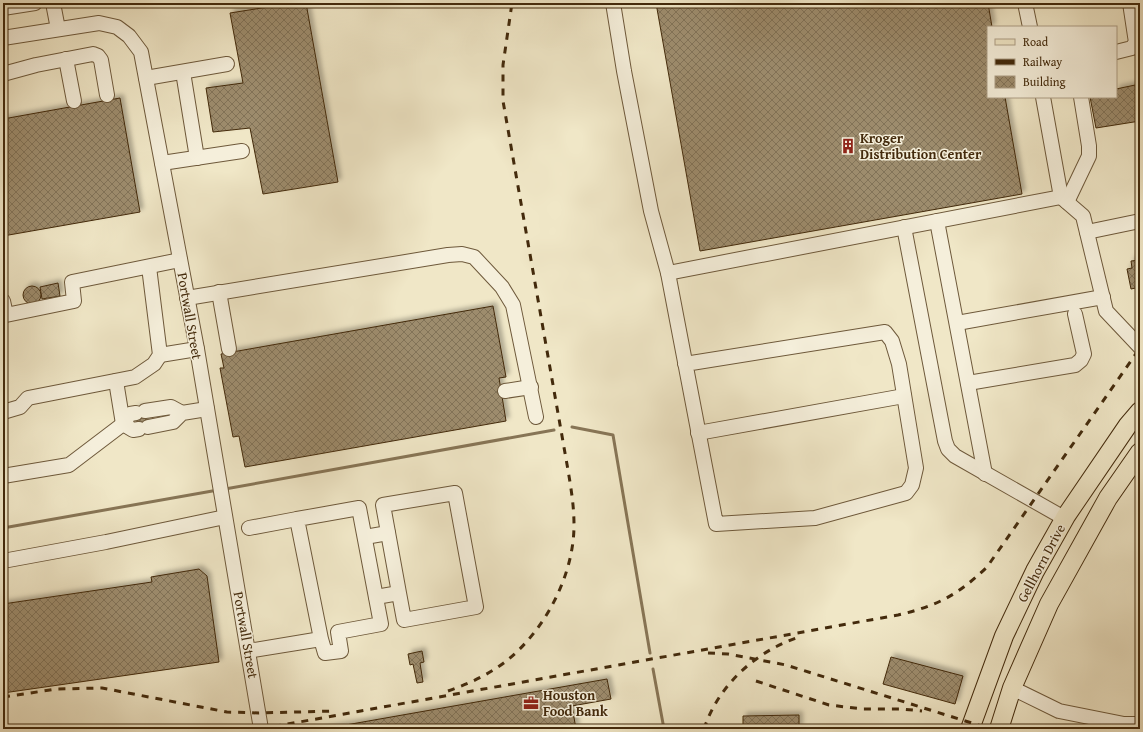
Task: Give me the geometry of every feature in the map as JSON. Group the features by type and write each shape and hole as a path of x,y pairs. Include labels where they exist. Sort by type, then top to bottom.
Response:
{"main road":[{"name":"Gellhorn Drive","path":"970,729 1004,636 1035,571 1064,518 1128,425 1140,411"},
{"name":"Gellhorn Drive","path":"999,729 1012,688 1049,604 1108,498 1140,452"},
{"path":"1064,518 1088,534"},
{"path":"986,683 1012,688"}],"street":[{"path":"3,8 35,3"},
{"path":"53,3 58,29"},
{"path":"613,3 624,71 652,211 668,273 716,524 815,518 906,493 912,486 916,468 899,364 892,341 885,332 686,364"},
{"path":"1025,3 1030,26"},
{"path":"1117,52 1132,48 1136,42 1130,3"},
{"name":"Portwall Street","path":"3,38 99,23 117,28 130,36 141,52 197,348 206,409 262,729"},
{"path":"3,74 36,65 93,54 98,56 101,60 107,95"},
{"path":"66,59 74,101"},
{"path":"146,78 228,64"},
{"path":"183,72 198,158"},
{"path":"1043,98 1064,200 1083,216 1106,311 1140,347"},
{"path":"1064,200 1089,156 1089,146 1081,98"},
{"path":"162,163 242,151"},
{"path":"668,273 904,227 1064,200"},
{"path":"938,221 985,474"},
{"path":"1087,232 1140,221"},
{"path":"904,227 948,449 955,456 985,474 1064,518"},
{"path":"187,298 448,255 462,254 474,257 502,287 514,305 536,417"},
{"path":"3,301 6,315 74,301 72,282 180,260"},
{"path":"3,412 20,407 28,398 135,377 154,364 160,355 148,267"},
{"path":"219,292 229,349"},
{"path":"957,323 1103,297"},
{"path":"968,383 1075,365 1081,360 1084,354 1075,314"},
{"path":"160,355 197,348"},
{"path":"116,380 123,424"},
{"path":"505,391 530,387"},
{"path":"698,433 904,396"},
{"path":"3,476 69,465 123,424 130,414 171,407 182,413"},
{"path":"123,424 134,430 173,422 182,413 206,409"},
{"path":"455,493 476,607 404,620 399,593 383,505 455,493"},
{"path":"249,528 298,519 359,508 381,624 338,632 341,651 325,653 298,519"},
{"path":"3,561 106,542 225,517"},
{"path":"365,537 388,533"},
{"path":"376,597 399,593"},
{"path":"248,651 321,639"},
{"path":"1012,688 1059,711 1124,724 1140,724"}],"building":[{"path":"293,3 306,3 338,182 263,194 250,128 213,132 206,88 243,83 230,13"},
{"name":"Kroger Distribution Center","path":"656,3 988,3 992,26 987,26 987,98 1005,98 1022,194 700,251"},
{"path":"1140,84 1140,121 1096,128 1090,98 1117,98 1117,89"},
{"path":"120,98 140,212 3,236 3,119"},
{"path":"1140,260 1140,287 1131,289 1127,269 1132,268 1131,261"},
{"path":"58,283 60,296 42,299 40,287"},
{"path":"32,286 38,289 41,295 38,301 32,304 26,301 23,295 26,289"},
{"path":"493,306 506,377 499,378 506,421 245,467 239,436 233,437 220,368 224,368 221,354"},
{"path":"144,408 148,431 139,433 135,409"},
{"path":"199,569 207,576 219,662 3,693 3,604 152,582 151,577"},
{"path":"422,651 424,662 420,663 423,682 417,683 413,664 410,665 408,654"},
{"path":"891,657 963,676 955,704 883,684"},
{"name":"Houston Food Bank","path":"607,679 611,699 572,706 576,729 323,729"},
{"path":"799,715 799,729 743,729 743,716"}],"waterway":[{"path":"572,427 613,435 650,653"},
{"path":"225,489 554,430"},
{"path":"3,528 218,490"},
{"path":"653,669 664,729"}],"railway":[{"path":"448,691 478,679 492,671 505,662 533,635 554,601 563,582 573,544 574,518 570,484 503,101 503,65 512,3"},
{"path":"260,729 898,615 912,612 936,603 966,585 987,567 1140,348"},
{"path":"704,729 710,713 718,699 728,685 740,673 766,652 796,638"},
{"path":"708,653 728,654 786,665 991,729"},
{"path":"756,681 829,705 863,709 902,709 922,711"},
{"path":"3,697 57,689 102,688 227,712 259,713 334,711"}],"place":[{"name":"Kroger Distribution Center","path":"848,146"},
{"name":"Houston Food Bank","path":"531,703"}]}
